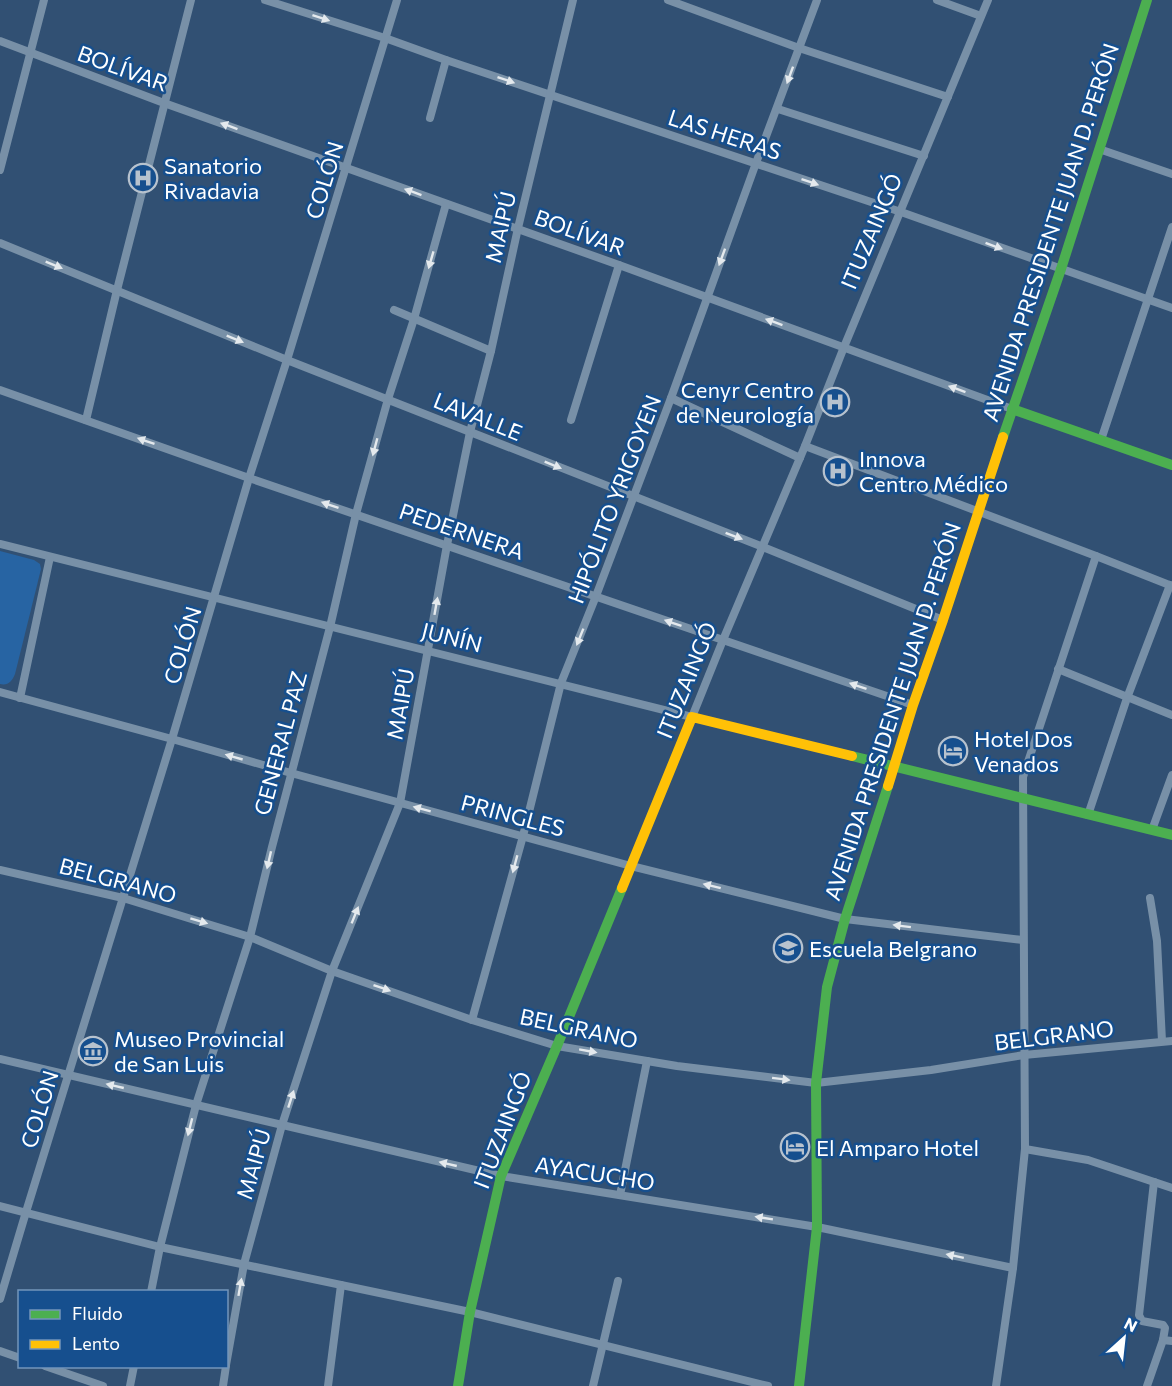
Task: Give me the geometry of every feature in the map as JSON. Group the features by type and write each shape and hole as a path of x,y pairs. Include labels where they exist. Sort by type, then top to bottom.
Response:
{"street":[{"path":"0,170 44,0"},
{"path":"86,420 164,103 192,0"},
{"name":"LAS HERAS","path":"265,0 385,38 901,212 1172,308"},
{"name":"COLÓN","path":"0,1299 215,598 249,478 397,0"},
{"name":"MAIPÚ","path":"228,1355 244,1264 282,1125 332,971 400,803 470,432 573,0"},
{"path":"668,0 799,48 948,97"},
{"name":"HIPÓLITO YRIGOYEN","path":"472,1020 523,836 561,683 671,399 817,0"},
{"path":"937,0 981,16"},
{"name":"ITUZAINGÓ","path":"458,1386 470,1312 501,1176 805,446 987,0"},
{"name":"AVENIDA PRESIDENTE JUAN D. PERÓN","path":"799,1386 817,1227 816,1083 827,987 845,919 913,705 1061,269 1147,0"},
{"name":"BOLÍVAR","path":"0,41 164,103 518,228 1012,409"},
{"path":"430,117 446,60"},
{"path":"778,109 924,156"},
{"path":"1099,149 1172,174"},
{"name":"GENERAL PAZ","path":"151,1290 160,1246 196,1105 250,937 330,627 356,514 446,204"},
{"path":"1101,440 1172,227"},
{"name":"LAVALLE","path":"0,243 287,360 943,620"},
{"path":"571,420 619,265"},
{"path":"394,310 490,351"},
{"name":"PEDERNERA","path":"0,390 249,478 913,705"},
{"path":"671,399 800,458"},
{"path":"1012,409 1172,465"},
{"path":"805,446 1171,586 1127,698 1088,815"},
{"name":"JUNÍN","path":"0,544 1172,835"},
{"path":"996,1386 1025,1149 1023,777 1096,556"},
{"path":"20,698 50,557"},
{"path":"1058,669 1172,715"},
{"name":"PRINGLES","path":"0,692 631,866 845,919 1023,940"},
{"path":"1152,830 1172,775"},
{"name":"BELGRANO","path":"0,870 123,898 250,937 332,971 472,1020 557,1046 647,1061 816,1083 931,1070 1024,1055 1172,1041"},
{"path":"1149,898 1157,941 1162,1041"},
{"name":"AYACUCHO","path":"0,1059 501,1176 817,1227 1012,1268"},
{"path":"620,1195 647,1061"},
{"path":"1025,1149 1088,1160 1172,1188"},
{"path":"1147,1386 1165,1329 1163,1325 1142,1321 1139,1315 1154,1182"},
{"path":"0,1206 160,1246 470,1312 768,1386"},
{"path":"593,1386 618,1281"},
{"path":"328,1386 341,1285"},
{"path":"1163,1340 1172,1341"},
{"path":"0,1351 18,1357"},
{"path":"51,1368 103,1386"},
{"path":"130,1386 134,1368"},
{"name":"MAIPÚ","path":"223,1386 226,1368"}],"shaded area":[{"path":"0,551 34,560 40,564 41,569 15,674 13,679 5,684 0,684"}],"traffic: fast":[{"path":"1003,437 1061,269 1147,0"},
{"path":"1012,409 1172,465"},
{"path":"852,756 1172,835"},
{"path":"799,1386 817,1227 816,1083 827,987 845,919 888,786"},
{"path":"458,1386 470,1312 501,1176 622,888"}],"traffic: slow":[{"path":"888,786 1003,437"},
{"path":"622,888 692,717 852,756"}],"place":[{"name":"Sanatorio Rivadavia","path":"143,178"},
{"name":"Cenyr Centro de Neurología","path":"835,402"},
{"name":"Innova Centro Médico","path":"838,471"},
{"name":"Hotel Dos Venados","path":"953,751"},
{"name":"Escuela Belgrano","path":"788,948"},
{"name":"Museo Provincial de San Luis","path":"93,1051"},
{"name":"El Amparo Hotel","path":"795,1147"}]}
